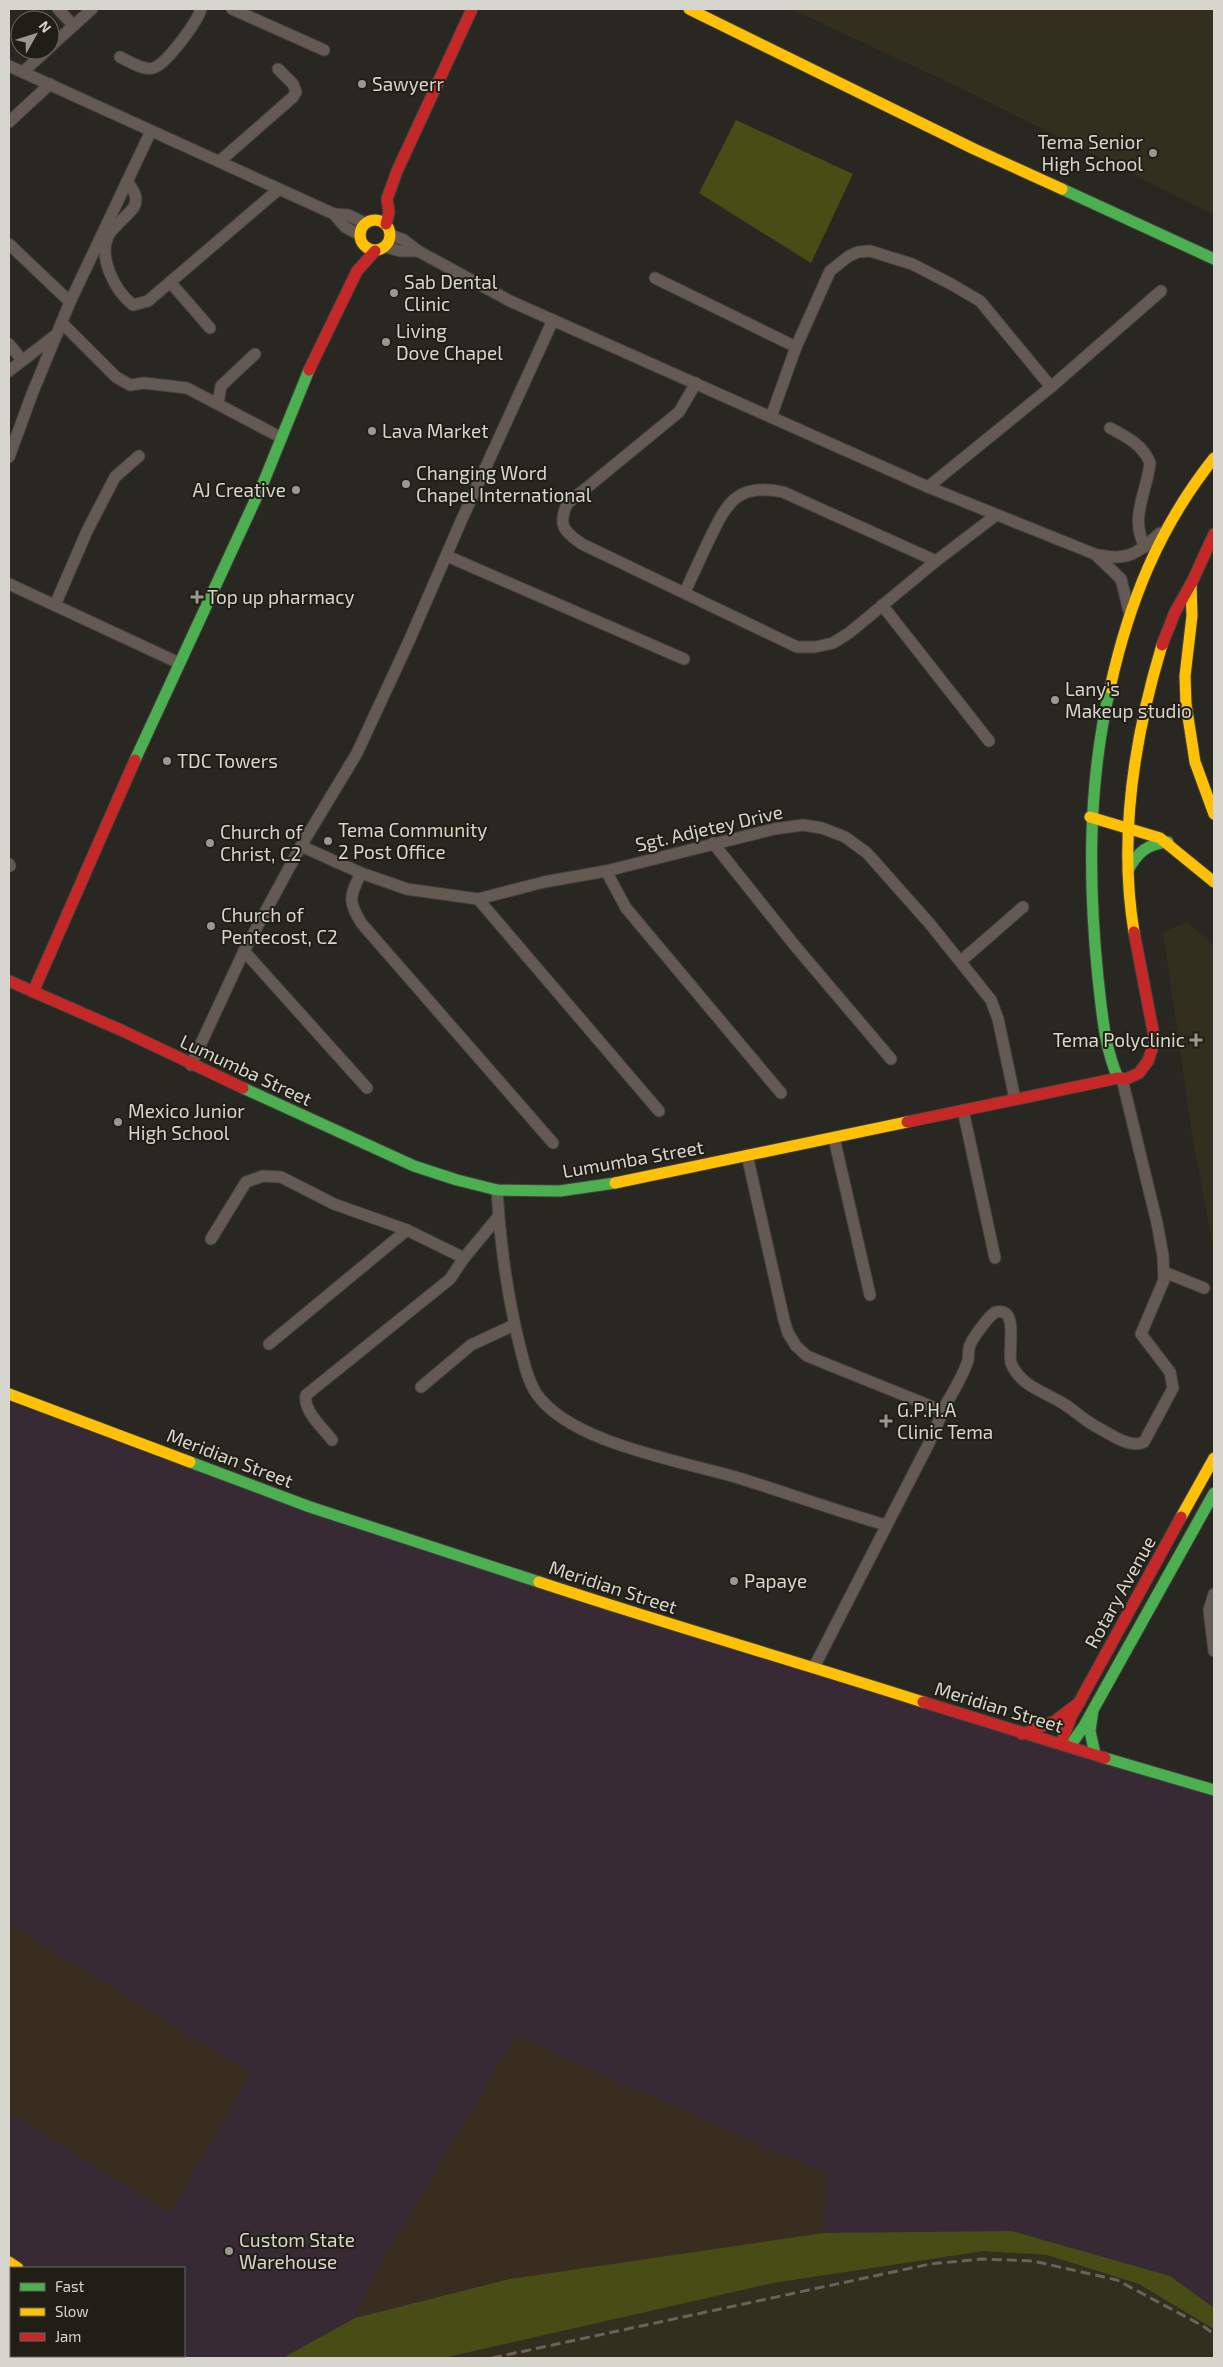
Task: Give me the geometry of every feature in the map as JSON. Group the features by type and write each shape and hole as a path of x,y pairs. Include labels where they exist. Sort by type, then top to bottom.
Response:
{"main road":[{"path":"33,992 179,663 264,481 280,437 357,271 361,239 369,221 387,199 397,171 472,9"},
{"path":"689,9 974,150 1214,259"},
{"path":"357,271 380,249 388,230 387,199"},
{"path":"369,221 388,230"},
{"path":"361,239 368,248 380,249"},
{"path":"1120,1078 1112,1067 1091,922 1089,859 1093,776 1107,696 1130,615 1147,568 1165,528 1214,458"},
{"name":"Lumumba Street","path":"9,981 123,1031 191,1065 414,1166 457,1180 497,1190 560,1191 600,1186 1136,1074 1144,1068 1154,1051 1155,1040 1129,899 1128,829 1133,778 1161,648 1176,610 1211,550 1214,534"},
{"path":"1191,584 1192,616 1184,676 1186,704 1195,762 1214,814"},
{"path":"1090,817 1148,833 1168,842 1214,882"},
{"path":"1128,870 1135,858 1145,847 1151,844 1168,842"},
{"name":"Meridian Street","path":"9,1394 310,1507 674,1626 814,1667 1022,1734 1066,1745 1214,1790"},
{"name":"Rotary Avenue","path":"1066,1745 1068,1723 1214,1458"},
{"name":"Rotary Avenue","path":"1066,1745 1093,1710 1214,1493"},
{"path":"1022,1734 1055,1722 1080,1702"},
{"path":"1093,1710 1090,1731 1095,1754"}],"street":[{"path":"58,9 73,25"},
{"path":"60,37 92,9"},
{"path":"120,57 145,68 153,68 161,63 194,25 201,9"},
{"path":"232,9 324,50"},
{"path":"23,72 36,60"},
{"path":"9,66 334,214 369,221"},
{"path":"220,161 293,97 296,92 293,84 278,69"},
{"path":"9,122 50,84"},
{"path":"9,457 32,394 70,302 151,131"},
{"path":"127,181 136,196 137,202 108,237 107,265 109,276 133,305 148,301 279,190"},
{"path":"334,214 345,227 361,239"},
{"path":"388,230 418,252 480,286 553,320 928,487 995,516 1097,556 1125,558 1136,554 1165,528"},
{"path":"9,244 70,302"},
{"path":"380,249 418,252"},
{"path":"771,417 796,347 830,271 849,256 858,252 870,252 912,264 980,301 1051,387"},
{"path":"655,278 796,347"},
{"path":"170,282 210,328"},
{"path":"928,487 1051,387 1161,291"},
{"path":"191,1065 244,951 301,846 357,753 553,320"},
{"path":"9,371 60,328"},
{"path":"60,328 116,377 130,385 144,383 187,388 280,437"},
{"path":"9,344 22,360"},
{"path":"218,403 221,386 255,354"},
{"path":"696,383 679,412 568,504 562,516 563,525 567,534 582,544 797,647 815,647 833,643 849,633 936,561 995,516"},
{"path":"1110,428 1130,438 1142,449 1150,463 1137,521 1140,538 1145,547"},
{"path":"55,605 87,531 115,477 139,456"},
{"path":"684,592 728,504 743,493 766,488 783,492 936,561"},
{"path":"447,556 684,659"},
{"path":"1097,556 1121,579 1130,615"},
{"path":"9,584 179,663"},
{"path":"882,605 989,741"},
{"name":"Sgt. Adjetey Drive","path":"301,846 361,873 407,889 478,899 544,882 606,871 774,828 803,825 822,828 845,837 867,853 980,984 998,1020 1015,1099"},
{"path":"713,843 796,947 891,1059"},
{"path":"606,871 626,908 781,1093"},
{"path":"361,873 350,897 353,910 362,924 553,1143"},
{"path":"478,899 659,1111"},
{"path":"961,961 1023,907"},
{"path":"244,951 367,1088"},
{"path":"814,1667 929,1443 942,1411 968,1360 969,1345 990,1316 996,1312 1002,1313 1010,1319 1012,1326 1009,1341 1010,1362 1018,1375 1029,1386 1129,1444 1138,1445 1144,1442 1173,1388 1170,1372 1141,1334 1159,1295 1164,1280 1164,1272 1157,1223 1120,1078"},
{"path":"963,1110 995,1258"},
{"path":"834,1138 870,1295"},
{"path":"747,1156 784,1320 788,1333 796,1346 807,1356 942,1411"},
{"path":"211,1239 246,1182 263,1176 281,1177 334,1204 407,1230 464,1258"},
{"path":"497,1190 498,1217 514,1325 527,1373 535,1392 547,1407 564,1420 605,1440 742,1479 886,1525"},
{"path":"332,1440 308,1409 305,1401 306,1395 450,1279 464,1258 498,1217"},
{"path":"269,1344 407,1230"},
{"path":"1164,1272 1204,1288"},
{"path":"421,1387 471,1345 514,1325"},
{"path":"1214,1594 1209,1610 1214,1651"}],"shaded area":[{"name":"Tema Senior High School","path":"791,9 1214,9 1214,215 969,92"},
{"name":"Tema Polyclinic","path":"1187,922 1214,945 1214,1254 1192,1135 1163,932"},
{"path":"9,1394 384,1528 1214,1792 1214,2358 9,2358"},
{"path":"9,1924 251,2073 171,2213 9,2113"},
{"path":"516,2036 827,2174 824,2233 510,2279 355,2318 371,2280"},
{"path":"984,2251 1047,2255 1139,2284 1214,2330 1214,2358 443,2358 773,2283"}],"green space":[{"path":"736,120 853,174 811,263 699,193"},
{"path":"1012,2231 1170,2276 1214,2308 1214,2329 1139,2284 1047,2255 984,2251 773,2283 443,2358 283,2358 355,2318 510,2279 824,2233"}],"railway":[{"path":"492,2358 930,2264 982,2259 1033,2261 1117,2280 1203,2326 1214,2334"}],"traffic: fast":[{"path":"1062,189 1214,259"},
{"path":"135,760 264,481 309,370"},
{"path":"1110,688 1097,760 1092,832 1092,868 1095,941 1102,1016 1113,1066 1118,1078"},
{"path":"1128,870 1144,850 1154,845 1168,842"},
{"path":"243,1088 414,1166 457,1180 497,1190 560,1191 615,1183"},
{"path":"190,1462 310,1507 539,1582"},
{"path":"1070,1746 1084,1726 1214,1493"},
{"path":"1093,1710 1090,1731 1095,1754"},
{"path":"1105,1758 1214,1790"}],"traffic: slow":[{"path":"689,9 974,149 1062,189"},
{"path":"375,220 386,224 390,235 386,246 375,250 364,246 360,235 364,224 375,220"},
{"path":"1110,688 1127,625 1148,567 1177,511 1214,458"},
{"path":"1191,584 1192,616 1185,676 1186,704 1195,762 1214,814"},
{"path":"1134,932 1129,896 1128,824 1137,751 1152,680 1162,645"},
{"path":"1090,817 1160,838 1214,882"},
{"path":"615,1183 907,1122"},
{"path":"9,1394 190,1462"},
{"path":"1181,1517 1214,1458"},
{"path":"539,1582 923,1702"},
{"path":"9,2262 16,2267"}],"traffic: jam":[{"path":"386,224 389,213 387,199 397,171 472,9"},
{"path":"309,370 357,271 375,251"},
{"path":"1162,645 1175,612 1192,582 1214,534"},
{"path":"33,992 135,760"},
{"path":"907,1122 1118,1078 1126,1079 1139,1073 1148,1061 1155,1041 1134,932"},
{"path":"9,981 123,1031 243,1088"},
{"path":"1061,1744 1071,1717 1181,1517"},
{"path":"923,1702 1105,1758"},
{"path":"1022,1734 1055,1721 1080,1702"}],"place":[{"name":"Sawyerr","path":"362,84"},
{"name":"Tema Senior High School","path":"1153,153"},
{"name":"Sab Dental Clinic","path":"394,293"},
{"name":"Living Dove Chapel","path":"386,342"},
{"name":"Lava Market","path":"372,431"},
{"name":"Changing Word Chapel International","path":"406,484"},
{"name":"AJ Creative","path":"296,490"},
{"name":"Top up pharmacy","path":"197,597"},
{"name":"Lany's Makeup studio","path":"1055,700"},
{"name":"TDC Towers","path":"167,761"},
{"name":"Tema Community 2 Post Office","path":"328,841"},
{"name":"Church of Christ, C2","path":"210,843"},
{"name":"Church of Pentecost, C2","path":"211,926"},
{"name":"Tema Polyclinic","path":"1196,1040"},
{"name":"Mexico Junior High School","path":"118,1122"},
{"name":"G.P.H.A Clinic Tema","path":"886,1421"},
{"name":"Papaye","path":"734,1581"},
{"name":"Custom State Warehouse","path":"229,2251"}]}
